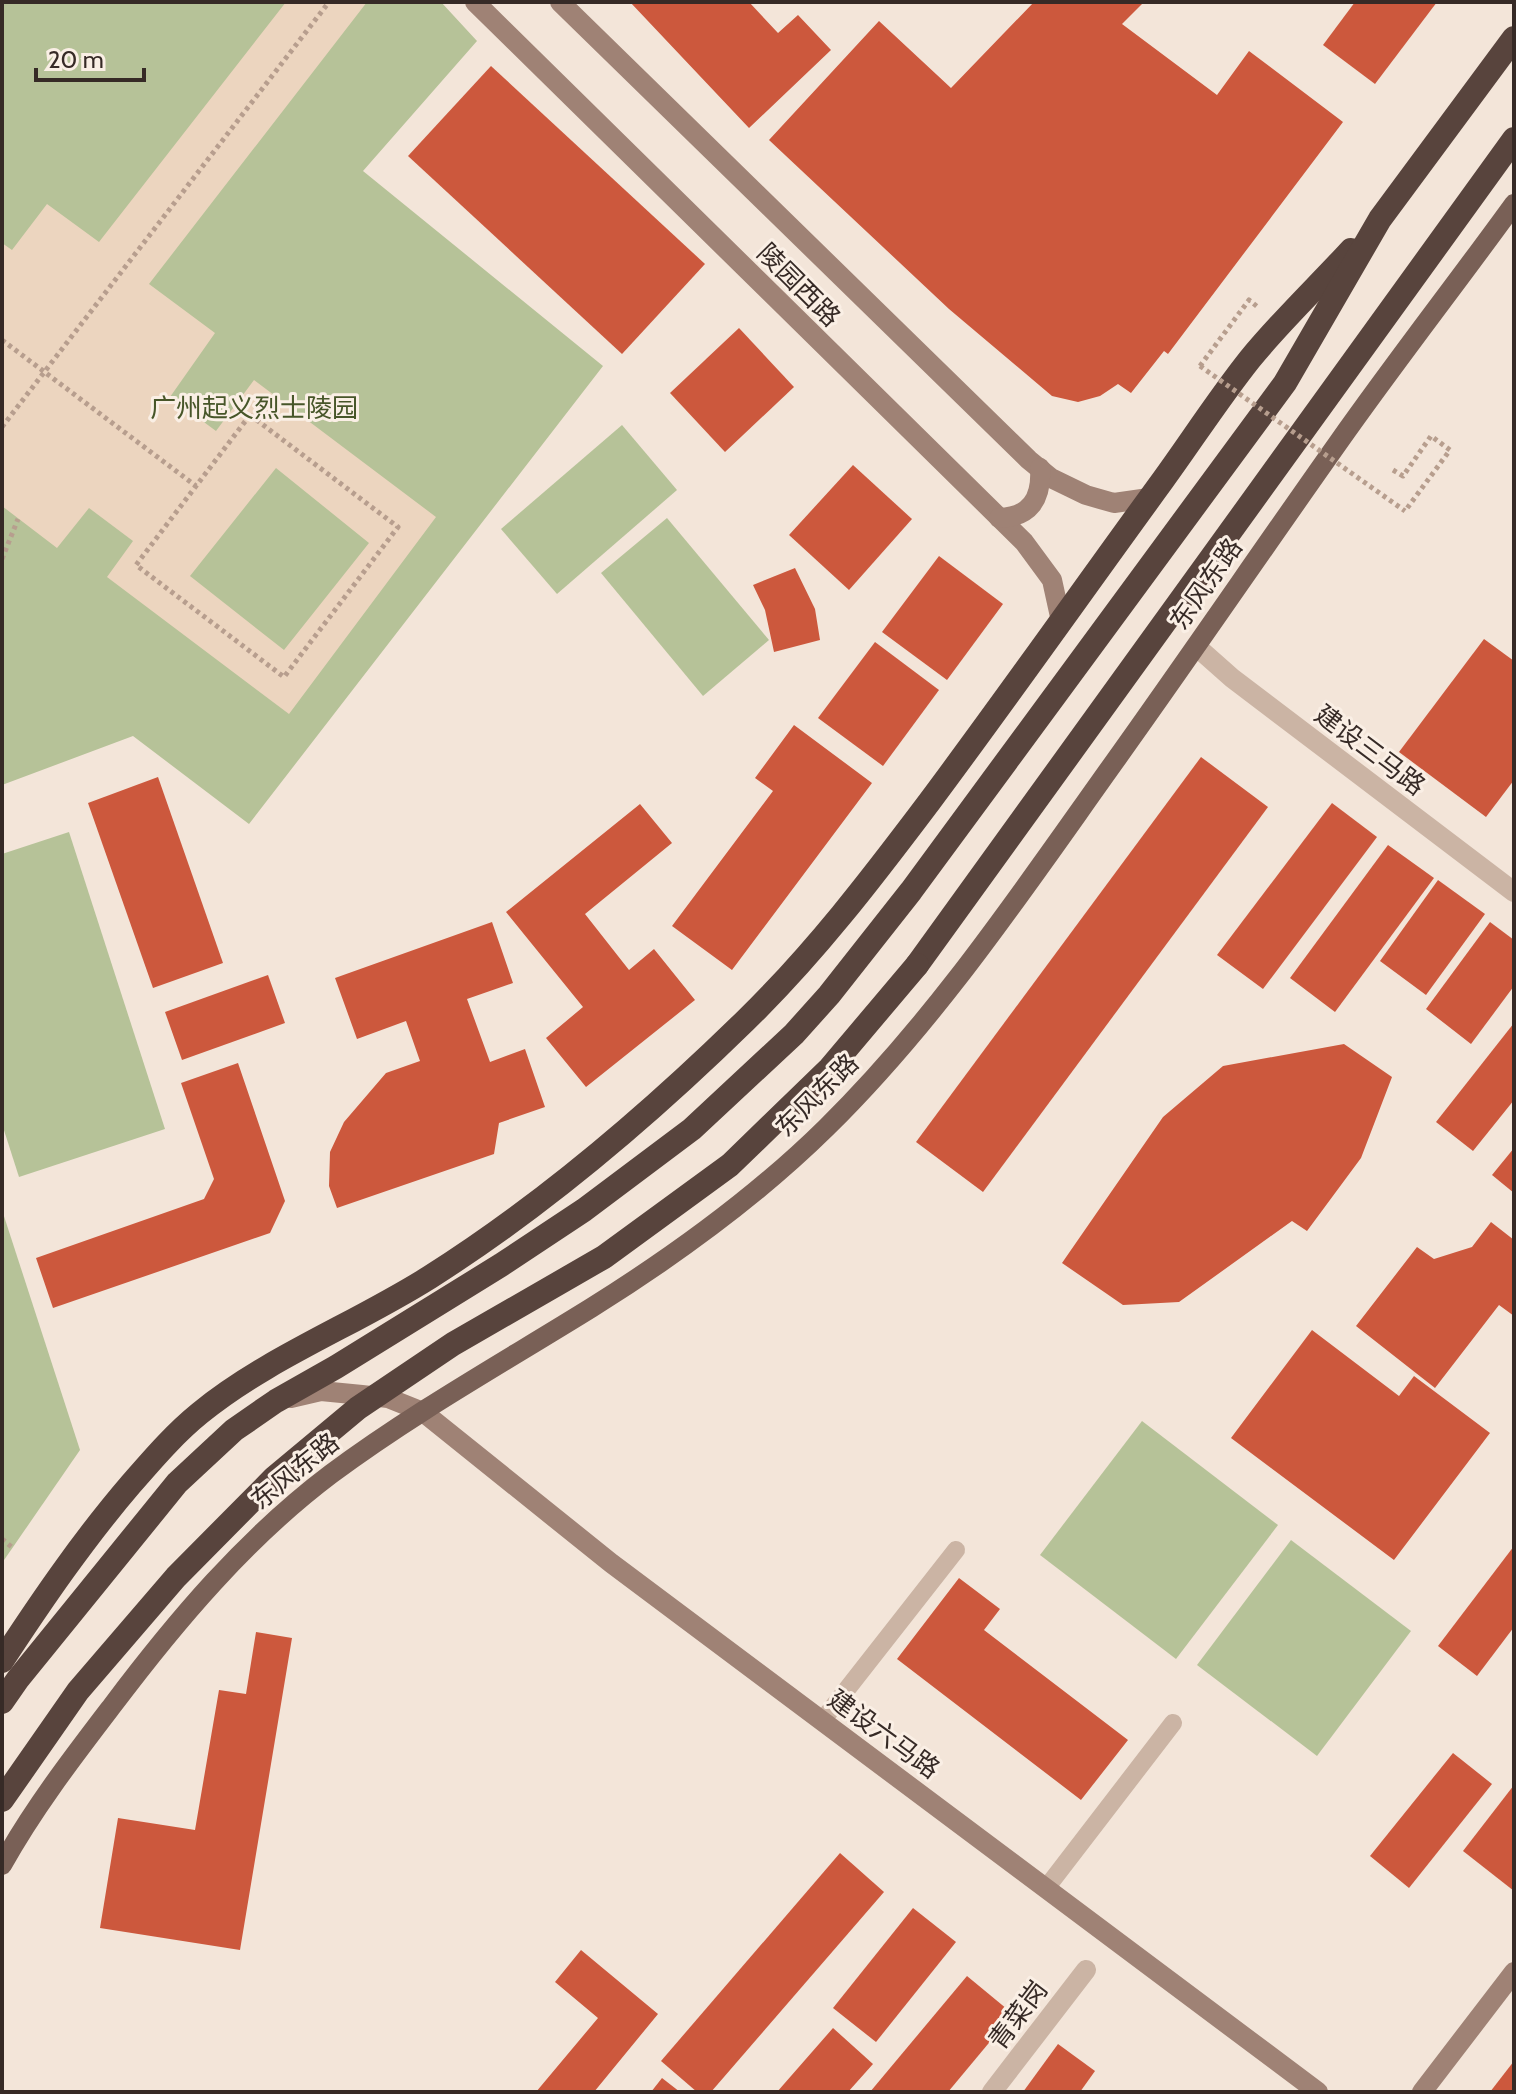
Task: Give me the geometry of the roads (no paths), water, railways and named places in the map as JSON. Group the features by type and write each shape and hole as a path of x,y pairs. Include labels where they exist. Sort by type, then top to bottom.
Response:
{"highway":[{"name":"东风东路","path":"2,1702 177,1483 234,1430 584,1210 692,1129 794,1034 837,985 938,856 1285,383 1380,219 1514,38"},
{"name":"东风东路","path":"2,1800 78,1691 176,1577 274,1478 358,1408 453,1344 604,1257 730,1165 830,1068 917,965 1514,139"},
{"name":"东风东路","path":"2,1661 53,1583 101,1519 152,1459 199,1414 262,1369 428,1278 532,1207 654,1106 747,1019 822,940 866,885 958,763 1250,358 1380,219"}],"main road":[{"name":"东风东路","path":"2,1865 78,1750 172,1628 212,1584 307,1494 423,1412 597,1304 734,1207 824,1130 896,1054 987,939 1341,440 1514,204"}],"street":[{"name":"陵园西路","path":"475,2 1024,542 1052,580 1061,621"},
{"name":"陵园西路","path":"560,2 1029,460 1051,478 1086,495 1114,503 1149,498"},
{"path":"999,518 1016,517 1028,510 1037,495 1040,468"},
{"name":"建设三马路","path":"1197,647 1232,678 1514,892"},
{"name":"建设六马路","path":"276,1401 321,1391 388,1398 423,1412 611,1563 1318,2092"},
{"name":"青菜岗","path":"992,2092 1086,1970"},
{"path":"1422,2092 1514,1972"}],"lane":[{"path":"822,1721 956,1550"},
{"path":"1047,1887 1173,1723"}],"park label":[{"name":"广州起义烈士陵园","path":"254,408"}]}
